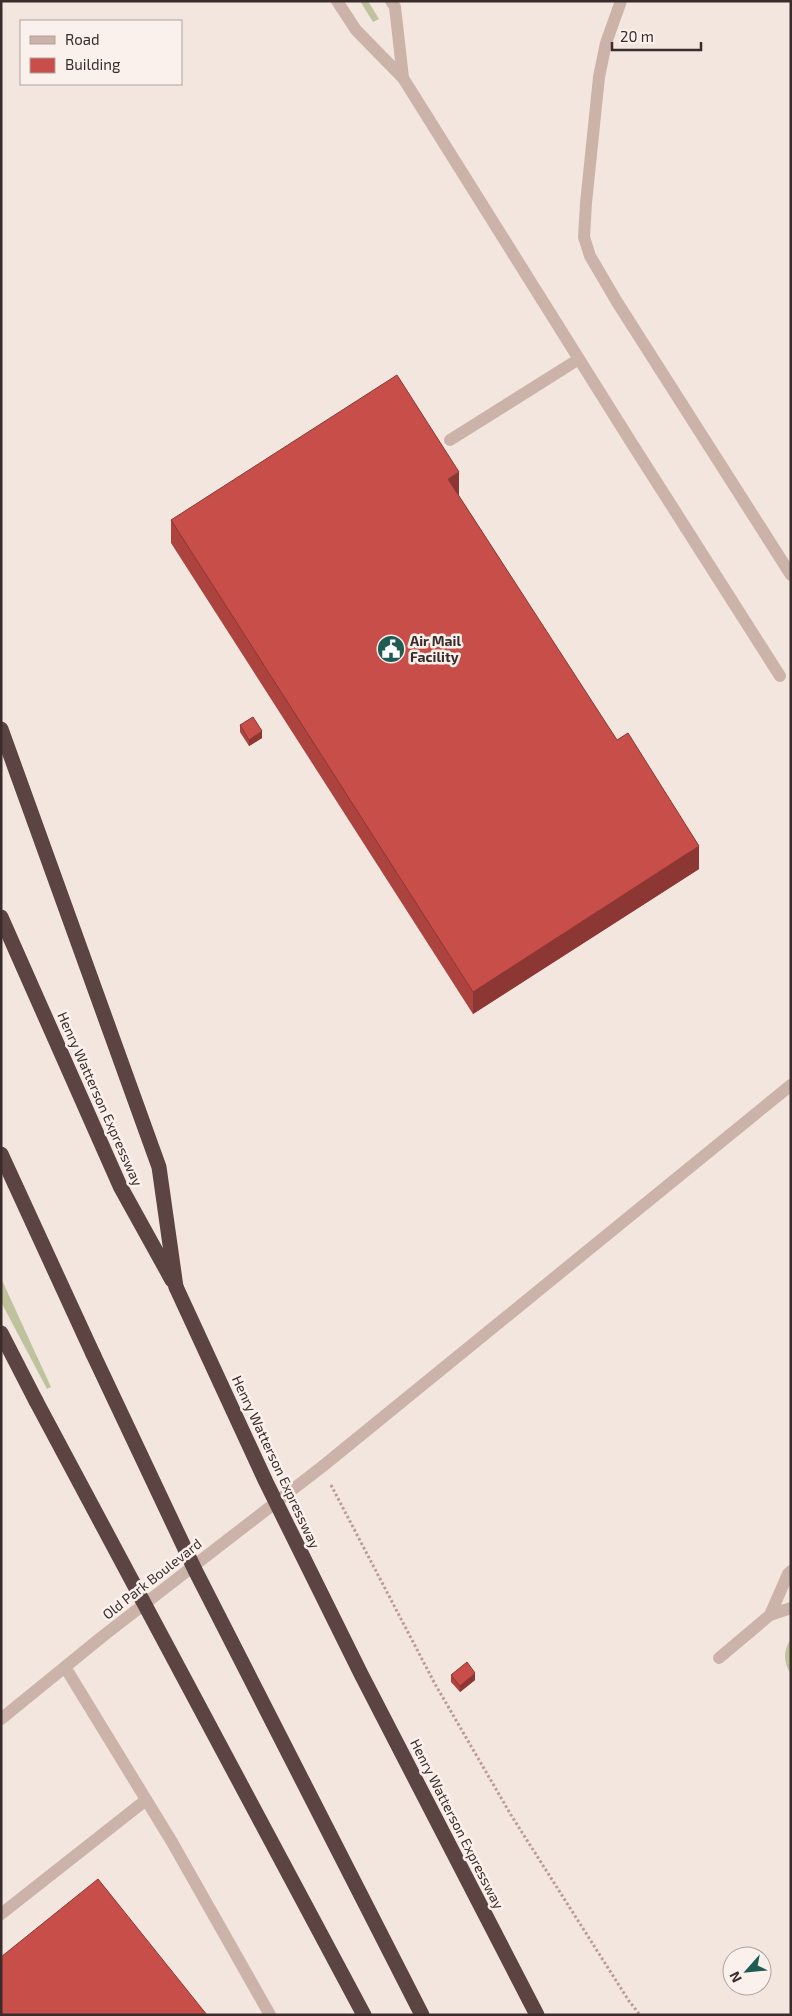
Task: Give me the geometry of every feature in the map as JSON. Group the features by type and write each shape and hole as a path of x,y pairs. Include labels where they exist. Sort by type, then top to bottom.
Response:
{"highway":[{"path":"1,729 159,1167 176,1288"},
{"name":"Henry Watterson Expressway","path":"1,917 120,1186 176,1288 266,1482 537,2015"},
{"path":"1,1154 195,1570 422,2015"},
{"path":"1,1333 364,2015"}],"street":[{"path":"337,1 356,30 404,78 780,676"},
{"path":"391,1 395,8 404,78"},
{"path":"621,1 606,43 599,77 586,203 584,237 586,249 596,269 791,575"},
{"path":"450,440 579,359"},
{"name":"Old Park Boulevard","path":"1,1719 322,1466 791,1084"},
{"path":"770,1614 791,1571"},
{"path":"718,1658 770,1614 791,1608"},
{"path":"65,1667 172,1842 270,2015"},
{"path":"1,1914 146,1800"}],"path":[{"path":"322,1466 434,1684 511,1815 629,2001 640,2015"}],"green space":[{"path":"360,1 368,1 379,19 373,22"},
{"path":"1,1278 51,1387 47,1389 1,1302"},
{"path":"791,1639 791,1674 786,1665 785,1656 786,1647"}],"building":[{"name":"Air Mail Facility","path":"397,375 459,472 448,479 617,740 628,733 699,846 473,992 171,520"},
{"path":"253,717 262,731 249,740 240,725"},
{"path":"467,1662 475,1673 460,1686 451,1675"},
{"path":"98,1879 207,2015 1,2015 1,1957"}],"place":[{"name":"Air Mail Facility","path":"391,649"}]}
